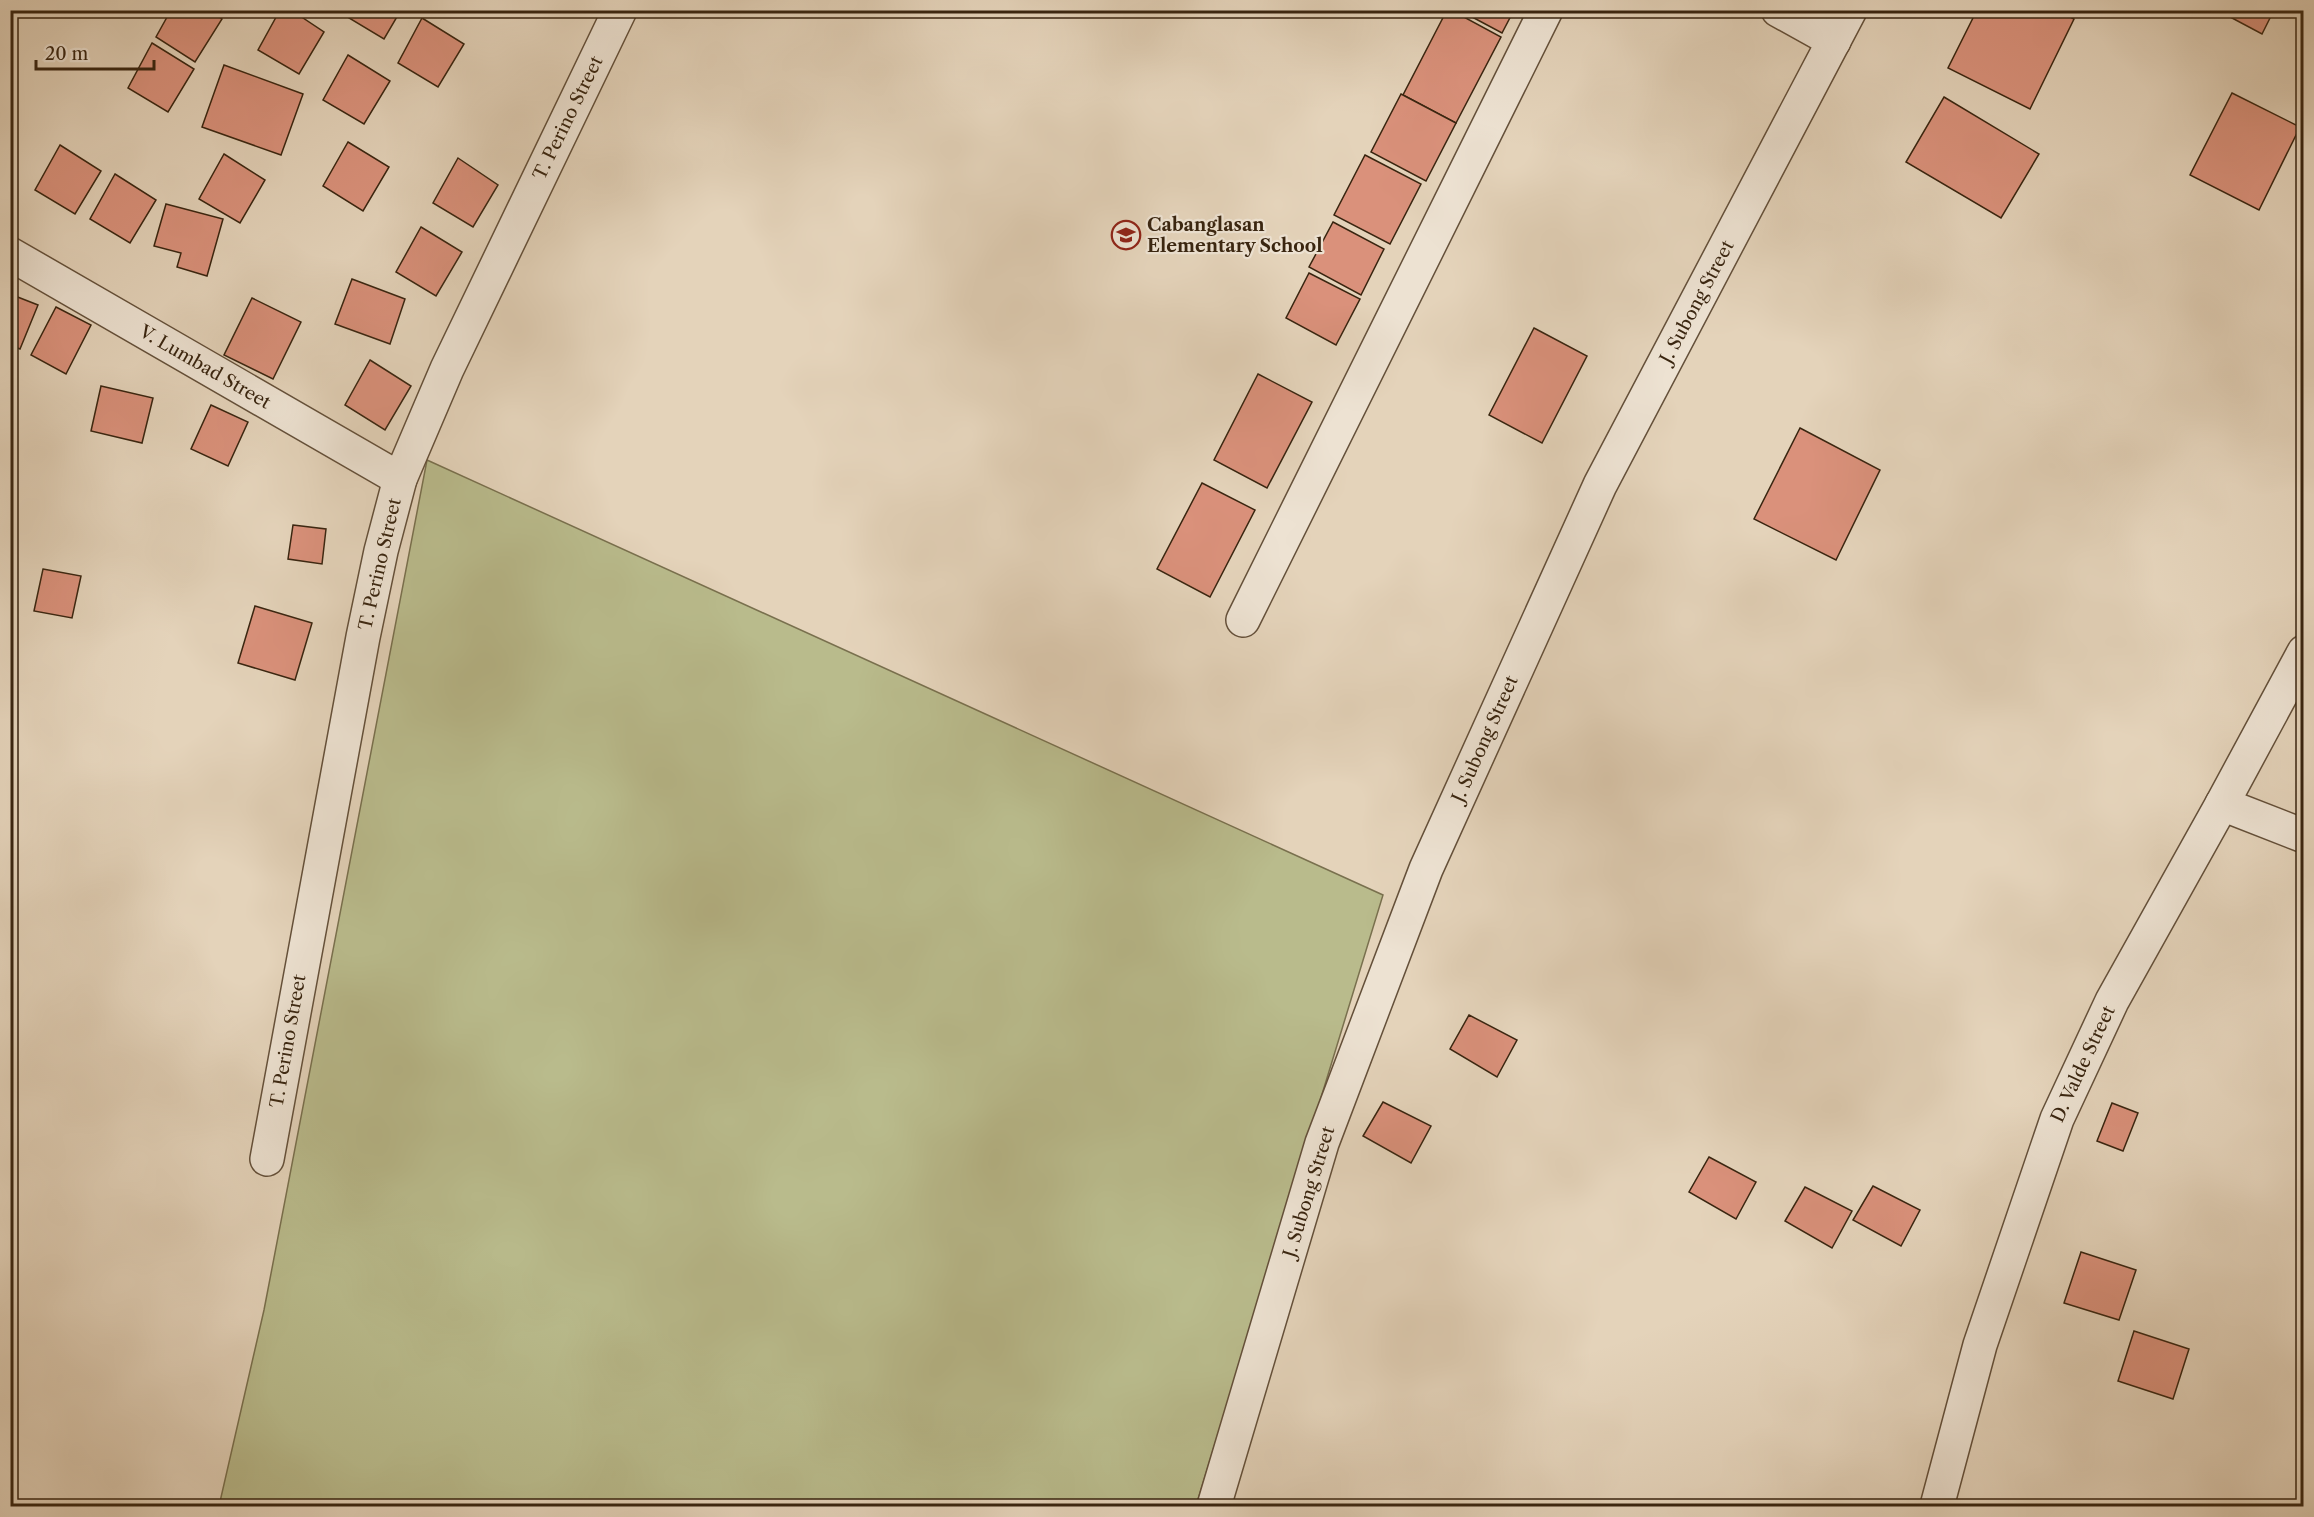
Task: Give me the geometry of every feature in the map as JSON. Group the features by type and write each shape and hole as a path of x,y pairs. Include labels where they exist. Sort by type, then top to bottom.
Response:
{"street":[{"name":"T. Perino Street","path":"267,1159 363,637 381,551 400,479 447,369 620,10"},
{"path":"1243,620 1546,10"},
{"path":"1778,10 1834,41"},
{"name":"J. Subong Street","path":"1214,1506 1323,1143 1426,869 1600,485 1850,10"},
{"name":"V. Lumbad Street","path":"10,254 400,479"},
{"name":"D. Valde Street","path":"1937,1506 1980,1345 2057,1119 2112,1001 2304,652"},
{"path":"2222,804 2304,836"}],"green space":[{"path":"427,460 1383,895 1196,1506 219,1506 264,1310"}],"building":[{"path":"171,10 209,10 222,19 195,62 156,37"},
{"path":"280,10 291,10 324,32 299,74 258,50"},
{"path":"346,10 401,10 384,39 344,15"},
{"path":"1447,10 1501,37 1456,123 1403,95"},
{"path":"1459,10 1514,10 1502,33"},
{"path":"1977,10 2057,10 2074,19 2030,109 1948,68"},
{"path":"2217,10 2274,10 2262,34"},
{"path":"422,18 464,44 438,87 398,63"},
{"path":"152,43 194,69 168,112 128,88"},
{"path":"348,55 390,81 364,124 323,100"},
{"path":"224,65 303,94 281,155 202,127"},
{"path":"2232,93 2300,127 2259,210 2190,175"},
{"path":"1401,94 1456,123 1426,181 1371,152"},
{"path":"1944,97 2039,154 2001,218 1906,162"},
{"path":"348,142 389,167 363,211 323,186"},
{"path":"60,145 101,171 75,214 35,190"},
{"path":"224,154 265,180 240,223 199,199"},
{"path":"1365,155 1421,184 1390,244 1334,215"},
{"path":"458,158 498,185 473,227 433,203"},
{"path":"115,174 156,200 130,243 90,219"},
{"path":"166,204 223,219 207,276 177,267 181,253 154,246"},
{"path":"1333,222 1384,249 1361,295 1309,267"},
{"path":"421,227 462,252 436,296 396,272"},
{"path":"1309,273 1360,299 1336,345 1286,318"},
{"path":"352,279 405,299 390,344 335,324"},
{"path":"10,294 38,305 20,349 10,345"},
{"path":"252,298 301,322 273,379 224,355"},
{"path":"56,307 91,325 66,374 31,355"},
{"path":"1534,328 1587,356 1542,443 1489,415"},
{"path":"370,360 411,386 385,430 345,405"},
{"path":"1258,374 1312,402 1267,488 1214,460"},
{"path":"101,386 153,398 142,443 91,431"},
{"path":"211,405 248,422 228,466 191,449"},
{"path":"1800,428 1880,470 1836,560 1754,519"},
{"path":"1202,483 1255,510 1210,597 1157,569"},
{"path":"293,525 326,529 322,564 288,559"},
{"path":"43,569 81,576 72,618 34,611"},
{"path":"255,606 312,623 295,680 238,663"},
{"path":"1469,1015 1517,1040 1497,1077 1450,1049"},
{"path":"1383,1102 1431,1126 1411,1163 1363,1136"},
{"path":"2112,1103 2138,1113 2123,1151 2097,1141"},
{"path":"1709,1157 1756,1182 1736,1219 1689,1192"},
{"path":"1873,1186 1920,1210 1901,1246 1853,1220"},
{"path":"1805,1187 1852,1211 1832,1248 1785,1221"},
{"path":"2081,1252 2136,1270 2119,1320 2064,1303"},
{"path":"2134,1331 2189,1349 2173,1399 2118,1381"}],"place":[{"name":"Cabanglasan Elementary School","path":"1126,235"}]}
